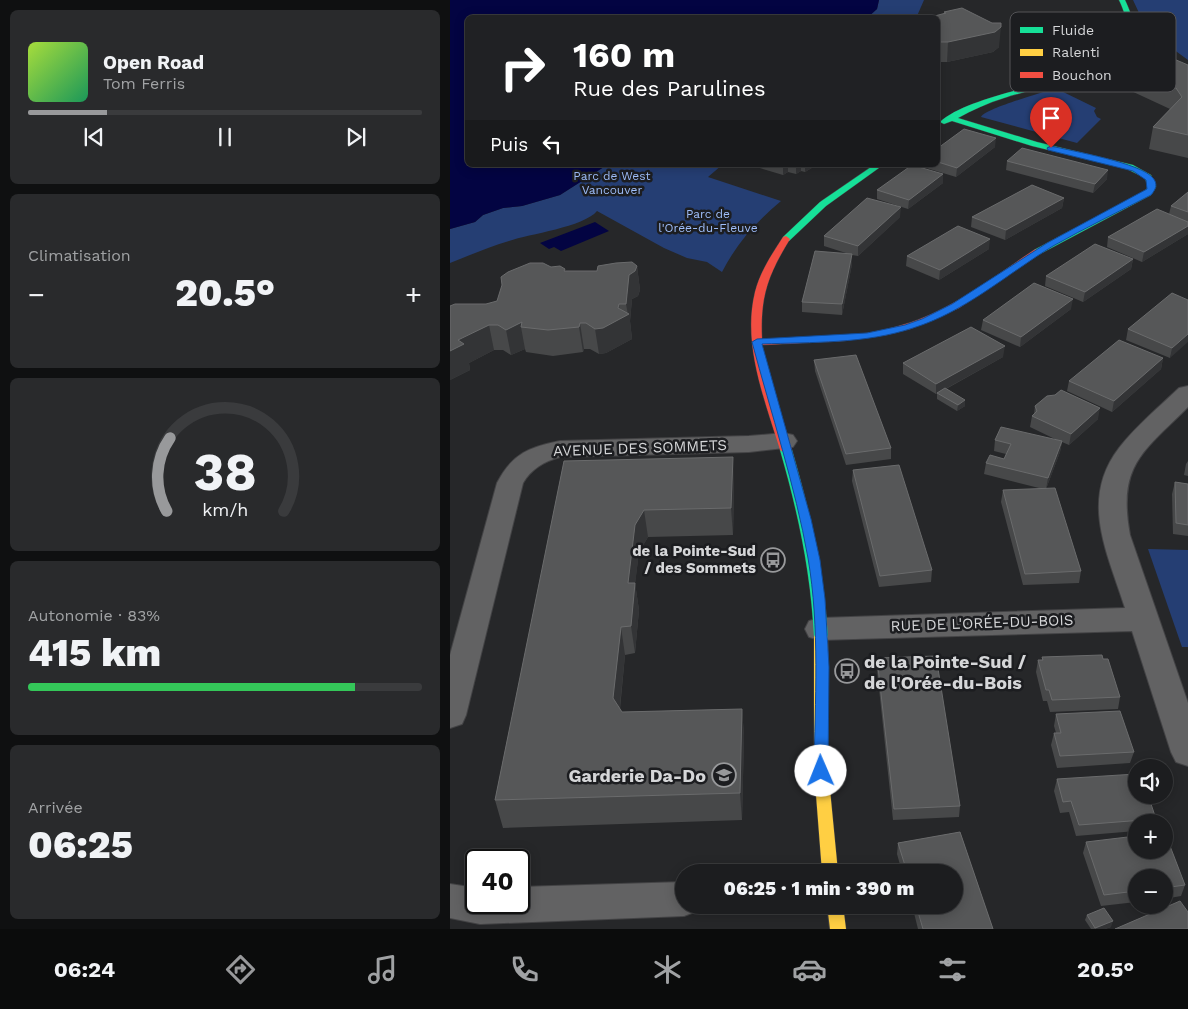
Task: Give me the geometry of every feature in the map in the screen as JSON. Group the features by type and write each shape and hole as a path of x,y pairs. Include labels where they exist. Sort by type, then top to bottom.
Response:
{"street":[{"path":"1122,0 1126,12"},
{"path":"940,125 991,101 1018,92"},
{"path":"757,342 867,336 926,321 956,306 1050,245 1148,193 1152,187 1148,176 1130,168 1030,143 951,118"},
{"path":"829,864 821,771 822,667 814,560 806,519 757,342 754,319 757,295 765,272 778,248 793,230 815,210 876,167"},
{"path":"1188,393 1124,458 1112,488 1112,518 1188,752"},
{"name":"AVENUE DES SOMMETS","path":"450,715 510,483 513,475 528,461 544,453 568,448 739,445 784,441"},
{"name":"RUE DE L'ORÉE-DU-BOIS","path":"820,629 1144,619"},
{"path":"450,901 480,906 675,899"},
{"path":"836,914 838,929"}],"green space":[{"path":"879,0 924,0 917,15 870,15 877,9"},
{"path":"1133,0 1188,0 1188,60 1176,51 1176,12 1139,12"},
{"path":"1043,92 1063,92 1096,108 1094,111 1097,117 1101,119 1077,143 981,117 985,113"},
{"path":"604,167 720,167 708,177 781,201 748,233 722,272 707,262 687,258 664,248 597,211 590,217 569,226 518,238 450,263 450,229 475,222 483,215 503,208 522,206 560,195"},
{"path":"1148,549 1188,550 1188,647 1182,647"}],"shaded area":[{"path":"450,0 879,0 877,9 870,15 465,15 465,167 604,167 560,195 522,206 503,208 483,215 475,222 450,229"},
{"path":"595,222 609,231 561,251 554,247 549,249 540,243"}],"building":[{"path":"962,8 992,23 1001,23 1001,27 995,32 940,42 940,15 938,15 946,13 944,12"},
{"path":"1176,60 1188,65 1188,135 1153,127 1182,97 1176,88"},
{"path":"964,129 996,138 957,168 940,163 940,147"},
{"path":"1022,148 1108,170 1095,184 1007,161"},
{"path":"909,167 919,167 943,174 909,200 877,190"},
{"path":"1032,185 1064,198 1006,230 972,217"},
{"path":"1188,192 1188,212 1171,206"},
{"path":"867,198 901,207 858,246 824,236"},
{"path":"1157,209 1188,222 1188,226 1144,252 1108,237"},
{"path":"958,226 990,239 940,270 907,256"},
{"path":"1095,244 1133,259 1085,292 1046,276"},
{"path":"815,251 852,254 842,304 802,302"},
{"path":"632,262 637,266 635,271 629,275 626,304 619,304 618,308 629,314 603,328 595,329 586,323 580,323 579,327 548,330 521,327 522,322 506,330 498,325 489,325 458,340 464,344 450,351 450,306 455,304 486,304 497,301 502,285 501,277 508,272 530,263 543,263 551,267 560,266 565,269 564,271 597,271 598,266"},
{"path":"1034,283 1073,299 1021,337 983,320"},
{"path":"1172,293 1188,300 1188,334 1172,348 1128,329"},
{"path":"971,327 1005,346 936,384 903,363"},
{"path":"1119,340 1163,358 1114,401 1069,381"},
{"path":"856,355 891,448 846,454 814,360"},
{"path":"945,388 965,400 958,405 937,393"},
{"path":"1061,390 1100,408 1071,434 1032,416 1037,411 1035,406 1047,396 1055,395"},
{"path":"1001,427 1062,441 1048,478 986,463 990,455 1004,459 1011,444 995,440"},
{"path":"733,457 731,508 644,510 635,525 628,583 635,583 631,626 621,627 613,698 622,712 742,709 740,793 495,800 564,461"},
{"path":"899,465 932,570 880,576 853,470"},
{"path":"1175,482 1188,484 1188,525 1176,523"},
{"path":"1055,488 1081,571 1025,574 1003,490"},
{"path":"1102,655 1103,659 1108,659 1120,697 1052,700 1049,690 1046,690 1038,660 1043,660 1042,657"},
{"path":"936,656 960,806 894,809 877,658"},
{"path":"1120,711 1134,752 1060,756 1054,733 1061,733 1056,714"},
{"path":"1128,775 1128,804 1151,804 1154,814 1128,814 1128,821 1079,825 1071,801 1063,802 1057,779"},
{"path":"960,832 993,929 923,929 919,914 963,914 963,864 905,864 898,843"},
{"path":"1128,837 1128,859 1173,859 1173,854 1185,885 1173,887 1173,869 1128,869 1128,892 1104,895 1086,842"},
{"path":"1180,901 1188,912 1188,929 1115,929 1150,914 1173,914 1173,904"},
{"path":"1104,908 1113,921 1095,928 1087,915"}],"traffic: fast":[{"path":"1122,0 1127,12"},
{"path":"944,122 993,100 1019,92"},
{"path":"951,118 1035,144 1130,167 1148,177 1152,187 1148,193 1037,252"},
{"path":"786,239 823,204 876,167"},
{"path":"786,450 799,496 814,566 821,637"}],"traffic: slow":[{"path":"821,637 821,769 829,864"},
{"path":"836,914 838,929"}],"traffic: jam":[{"path":"786,239 769,265 760,291 756,317 757,343 762,369 786,450"},
{"path":"757,342 821,340 864,336 906,327 956,306 1037,252"}],"place":[{"name":"de la Pointe-Sud / des Sommets","path":"773,560"},
{"name":"de la Pointe-Sud / de l'Orée-du-Bois","path":"847,671"},
{"name":"Garderie Da-Do","path":"724,775"}],"route":[{"path":"821,771 822,667 819,599 814,560 806,519 757,342 867,336 926,321 956,306 1050,245 1148,193 1152,187 1150,179 1136,170 1051,148"}],"park label":[{"name":"Parc de West Vancouver","path":"612,183"},
{"name":"Parc de l'Orée-du-Fleuve","path":"708,221"}]}
